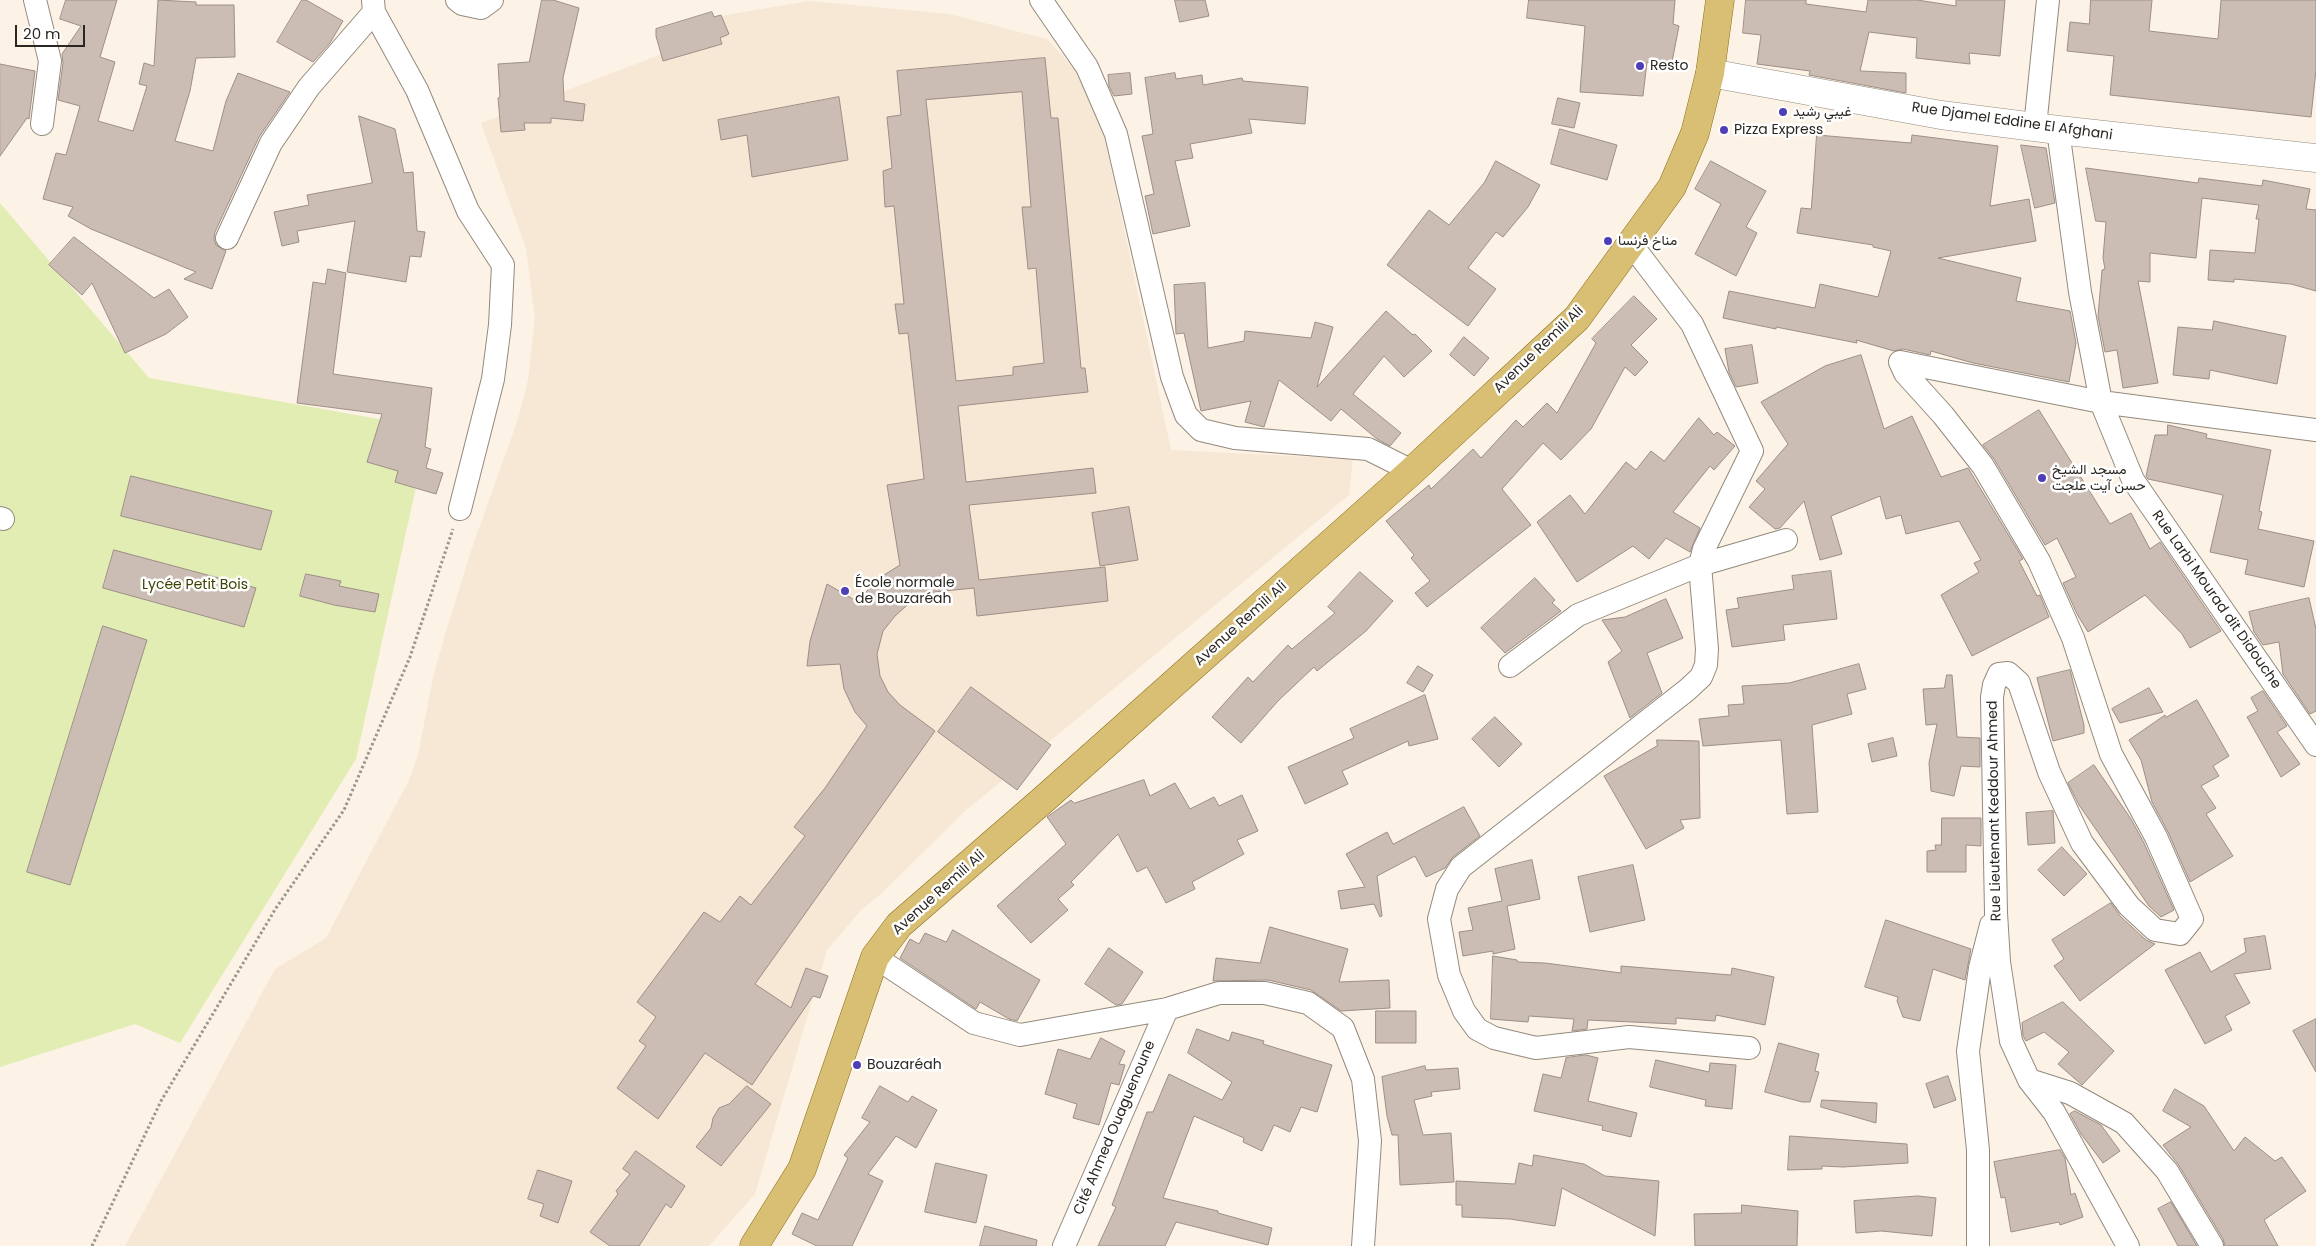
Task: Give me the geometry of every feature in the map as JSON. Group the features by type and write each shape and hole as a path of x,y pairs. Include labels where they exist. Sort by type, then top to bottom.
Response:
{"main road":[{"name":"Avenue Remili Ali","path":"754,1246 802,1169 875,957 899,926 1038,805 1412,471 1577,318 1672,187 1695,133 1710,73 1720,0"},
{"name":"Rue Djamel Eddine El Afghani","path":"1710,73 1941,114 2046,129 2316,158"}],"street":[{"path":"35,0 50,61 42,124"},
{"path":"457,0 462,4 481,8 492,0"},
{"path":"1040,0 1087,67 1116,134 1172,377 1186,415 1201,430 1235,438 1368,449 1412,471"},
{"name":"Rue Larbi Mourad dit Didouche","path":"2048,0 2046,129 2101,402 2133,480 2316,745"},
{"path":"227,238 271,143 309,87 374,6 417,90 468,211 503,265 500,326 493,380 460,509"},
{"path":"1631,244 1692,324 1752,451 1704,549 1700,565 1707,649 1706,665 1700,677 1687,690 1461,867 1447,889 1439,919 1449,975 1464,1011 1477,1030 1494,1038 1536,1048 1629,1037 1749,1048"},
{"name":"Rue Lieutenant Keddour Ahmed","path":"2101,402 1900,362 1905,373 1943,415 1983,466 2039,561 2072,638 2111,754 2156,837 2192,919 2180,934 2155,930 2129,906 2082,843 2049,772 2019,683 2008,673 1999,674 1994,685 1992,697 1996,906 2000,962 2011,1041 2029,1080 2054,1112 2128,1246"},
{"path":"2101,402 2316,430"},
{"path":"1510,666 1578,615 1700,565 1786,540"},
{"path":"1978,1246 1978,1150 1968,1051 1980,968 1996,906"},
{"path":"875,957 974,1023 1020,1035 1166,1009 1219,993 1265,992 1308,1002 1343,1028 1363,1079 1370,1141 1363,1246"},
{"name":"Cité Ahmed Ouaguenoune","path":"1064,1246 1166,1009"},
{"path":"2029,1080 2070,1093 2124,1123 2167,1171 2212,1246"}],"path":[{"path":"92,1246 161,1101 276,908 344,810 410,657 460,509"}],"shaded area":[{"name":"École normale de Bouzaréah","path":"809,1 949,14 1047,39 1084,79 1102,125 1171,450 1353,459 1349,495 965,811 881,894 862,909 827,950 755,1194 709,1246 125,1246 275,969 326,938 409,780 418,755 434,673 445,635 472,548 518,419 528,380 535,318 526,248 481,123 662,54 726,15"}],"green space":[{"name":"Lycée Petit Bois","path":"0,203 149,378 429,428 356,759 180,1043 135,1024 0,1067"}],"building":[{"path":"66,0 117,0 100,57 115,62 98,121 133,131 147,86 139,84 144,63 154,66 158,0 196,2 196,5 234,5 235,57 196,58 190,91 175,141 213,151 226,101 238,73 290,92 259,137 215,232 214,239 216,245 226,251 212,289 184,279 196,272 91,229 68,216 73,207 43,199 56,153 66,155 80,106 58,100 63,63 62,54 81,26 60,19"},
{"path":"302,0 306,0 343,21 330,43 313,62 277,42"},
{"path":"542,0 553,0 579,8 563,78 564,101 585,104 583,121 551,118 551,123 524,123 525,130 501,132 498,64 529,62"},
{"path":"1175,0 1205,0 1209,16 1180,22"},
{"path":"1529,0 1675,0 1673,24 1679,26 1671,67 1647,62 1643,96 1580,92 1585,26 1527,18"},
{"path":"1746,0 1806,0 1806,4 1866,12 1868,0 1917,0 1956,6 1956,0 2005,0 2000,56 1969,53 1970,64 1916,58 1917,38 1869,32 1860,71 1906,73 1906,93 1809,75 1810,71 1757,64 1761,35 1743,33"},
{"path":"2091,0 2152,0 2149,31 2218,39 2221,0 2316,0 2316,70 2311,117 2110,95 2114,56 2067,51 2070,22 2089,24"},
{"path":"712,12 714,17 721,15 729,34 720,38 722,44 663,61 656,29"},
{"path":"1045,58 1051,118 1058,118 1081,368 1085,368 1088,392 958,406 966,482 1093,468 1096,493 969,505 979,580 1105,567 1108,601 977,616 974,588 934,592 915,598 895,616 883,631 877,654 880,676 888,692 900,705 935,731 755,984 791,1008 806,968 828,976 820,998 813,996 752,1085 705,1053 658,1119 617,1088 646,1046 639,1041 656,1017 637,1002 704,912 720,922 740,896 751,905 805,836 794,827 825,788 867,726 855,712 844,689 840,664 807,666 810,641 827,584 858,602 876,580 900,565 887,485 924,479 908,333 899,334 895,304 904,304 894,206 885,207 883,171 892,168 887,117 901,115 897,71","holes":["1022,92 1031,207 1022,207 1028,269 1036,268 1044,363 1013,367 1013,375 956,381 926,100"]},
{"path":"0,64 35,71 29,119 27,118 0,156"},
{"path":"1130,73 1132,94 1114,96 1109,86 1108,75"},
{"path":"1175,73 1176,79 1202,75 1203,85 1242,78 1243,81 1308,87 1305,124 1249,119 1252,133 1190,144 1193,158 1175,161 1190,226 1153,234 1145,196 1154,194 1142,136 1153,134 1145,78"},
{"path":"839,97 848,160 752,177 747,135 721,140 718,120"},
{"path":"1558,98 1580,103 1574,128 1552,124"},
{"path":"359,116 395,129 404,173 413,172 417,231 425,232 421,257 410,256 406,282 347,272 355,221 297,231 299,242 282,246 274,212 309,205 307,195 372,183"},
{"path":"1560,129 1617,145 1607,180 1551,164"},
{"path":"1817,135 1911,143 1912,135 1998,146 1990,206 2029,199 2036,241 1938,258 2021,278 2016,301 2070,311 2076,343 2069,382 1973,363 1931,351 1930,355 1903,349 1894,351 1856,340 1857,343 1723,318 1729,291 1815,308 1820,284 1878,297 1891,251 1873,247 1873,245 1797,233 1801,208 1811,209"},
{"path":"2021,145 2046,148 2055,203 2035,208"},
{"path":"1496,161 1540,185 1528,207 1503,237 1496,232 1468,268 1496,289 1468,326 1387,265 1429,210 1449,225 1484,183"},
{"path":"1711,161 1766,191 1746,227 1757,233 1736,276 1695,254 1721,204 1695,189"},
{"path":"2086,168 2198,183 2199,178 2262,186 2263,180 2310,189 2306,209 2316,210 2316,291 2291,284 2234,279 2234,282 2208,280 2210,250 2255,253 2259,219 2256,219 2259,205 2202,198 2196,258 2150,253 2150,282 2138,281 2158,383 2123,388 2117,350 2105,352 2098,316 2102,270 2105,269 2103,258 2106,222 2096,221"},
{"path":"74,237 154,298 169,289 188,317 166,334 125,353 92,283 82,295 49,265"},
{"path":"328,269 346,273 333,374 432,388 425,447 431,449 426,468 443,473 436,494 395,482 398,471 367,462 382,414 297,403 313,282 325,284"},
{"path":"1205,283 1208,348 1244,341 1245,331 1311,338 1315,322 1333,327 1317,387 1386,311 1413,335 1415,334 1432,351 1404,377 1384,356 1353,394 1401,433 1390,446 1377,439 1341,409 1331,421 1279,380 1264,427 1245,422 1251,401 1201,411 1184,333 1176,334 1174,285"},
{"path":"1634,296 1657,319 1631,345 1648,362 1635,376 1625,367 1591,429 1561,460 1543,443 1502,489 1531,525 1427,607 1415,593 1430,581 1411,558 1414,555 1386,521 1429,485 1431,489 1473,449 1481,458 1516,420 1523,427 1547,403 1557,413 1596,343 1592,339"},
{"path":"2214,321 2286,336 2277,384 2210,370 2209,379 2173,375 2178,327 2212,330"},
{"path":"1464,337 1489,358 1474,376 1450,355"},
{"path":"1752,345 1758,383 1736,387 1729,372 1725,349"},
{"path":"1861,355 1884,429 1912,416 1941,477 1968,468 2023,559 2019,561 2037,596 2040,595 2049,617 1972,656 1941,595 1979,572 1974,563 1981,560 1959,521 1906,534 1901,515 1886,519 1880,496 1831,516 1842,554 1820,560 1804,501 1780,528 1775,529 1749,507 1765,489 1756,481 1788,444 1761,402 1825,366"},
{"path":"2039,410 2110,524 2131,513 2150,549 2160,542 2221,631 2190,648 2182,634 2145,595 2088,632 2077,614 2063,583 2076,577 2057,538 2045,545 1994,459 1983,445"},
{"path":"1699,418 1714,435 1717,432 1735,446 1714,470 1710,466 1673,512 1700,528 1690,552 1666,538 1649,559 1633,546 1577,582 1537,522 1570,495 1585,514 1626,462 1636,470 1651,451 1664,461"},
{"path":"2168,425 2207,434 2206,438 2271,450 2259,511 2262,512 2258,529 2314,541 2304,587 2245,574 2248,560 2210,552 2223,495 2148,479 2146,476 2155,435 2167,435"},
{"path":"131,476 272,511 261,550 121,516"},
{"path":"1129,507 1138,560 1100,566 1092,513"},
{"path":"114,550 256,588 244,627 103,588"},
{"path":"1831,571 1837,619 1783,625 1785,640 1732,647 1726,610 1739,608 1737,598 1794,589 1792,576"},
{"path":"1360,572 1393,601 1366,631 1317,671 1314,667 1278,701 1241,743 1212,717 1248,677 1253,682 1288,645 1292,649 1335,613 1328,607"},
{"path":"306,574 341,581 339,586 379,594 375,612 334,605 300,596"},
{"path":"1535,578 1555,600 1552,603 1561,611 1505,653 1481,628"},
{"path":"2309,598 2316,629 2316,711 2310,714 2283,674 2279,642 2263,645 2254,632 2249,612"},
{"path":"1666,599 1683,638 1647,653 1662,693 1630,718 1608,662 1622,651 1602,620 1625,617"},
{"path":"103,626 147,640 70,885 27,872"},
{"path":"1859,664 1866,689 1847,694 1852,714 1812,725 1818,812 1787,814 1781,740 1703,746 1699,719 1729,716 1728,705 1744,704 1742,686 1789,683"},
{"path":"1418,666 1433,675 1423,692 1407,683"},
{"path":"2070,670 2084,725 2084,733 2053,741 2037,678"},
{"path":"1947,675 1952,675 1957,737 1980,738 1980,767 1961,766 1954,796 1931,791 1929,763 1937,724 1926,725 1923,689 1944,688"},
{"path":"971,687 1051,745 1017,790 938,732"},
{"path":"2149,688 2163,712 2120,723 2112,709"},
{"path":"2263,691 2287,726 2277,732 2300,764 2281,777 2247,717 2258,711 2251,698"},
{"path":"1425,695 1438,739 1409,746 1408,741 1342,771 1348,784 1305,804 1288,767 1354,738 1350,729"},
{"path":"2197,700 2229,756 2213,766 2219,776 2201,786 2216,808 2206,814 2233,856 2190,882 2168,832 2152,802 2141,760 2129,740 2165,715 2166,717"},
{"path":"1495,717 1522,744 1499,767 1472,739"},
{"path":"1893,738 1897,756 1872,762 1868,744"},
{"path":"1657,740 1699,741 1700,818 1680,820 1684,828 1646,849 1604,776 1657,746"},
{"path":"2094,765 2131,819 2144,843 2174,910 2161,917 2149,906 2079,805 2068,783"},
{"path":"1144,780 1150,796 1175,783 1190,809 1214,797 1219,806 1242,795 1258,831 1237,840 1244,854 1192,882 1195,889 1166,903 1147,867 1137,872 1118,834 1071,882 1074,885 1058,899 1068,910 1031,943 997,906 1066,844 1047,817 1071,800 1074,803"},
{"path":"1464,807 1480,836 1453,857 1445,868 1426,877 1415,856 1377,876 1382,916 1380,917 1374,904 1341,909 1338,891 1365,887 1346,854 1387,832 1393,844"},
{"path":"2053,811 2055,843 2028,845 2026,813"},
{"path":"1942,818 1981,818 1981,846 1966,845 1966,872 1927,872 1927,851 1936,850 1935,845 1941,845"},
{"path":"2062,847 2087,874 2064,896 2038,870"},
{"path":"1532,860 1540,899 1507,906 1515,949 1493,954 1493,951 1463,956 1459,932 1473,930 1468,908 1502,901 1495,869"},
{"path":"1633,865 1645,920 1590,932 1578,877"},
{"path":"2111,903 2120,916 2146,940 2155,944 2080,1001 2054,966 2064,959 2052,940"},
{"path":"1886,920 1971,949 1965,980 1933,969 1920,1021 1903,1017 1897,1001 1898,997 1865,987"},
{"path":"1270,927 1348,949 1339,982 1389,980 1390,1008 1341,1011 1311,990 1268,980 1213,981 1216,958 1260,963"},
{"path":"953,930 1040,980 1017,1021 1009,1019 980,1002 976,1009 900,958 910,939 919,944 925,933 946,942"},
{"path":"2265,936 2271,969 2234,974 2250,1003 2225,1016 2232,1030 2205,1044 2165,970 2200,952 2211,972 2246,952 2244,939"},
{"path":"1109,948 1143,972 1122,1004 1116,1005 1085,984"},
{"path":"1493,956 1517,960 1518,962 1545,963 1621,973 1621,966 1731,975 1732,968 1774,977 1765,1025 1716,1015 1715,1021 1676,1018 1676,1024 1588,1020 1587,1029 1572,1031 1574,1019 1529,1016 1528,1022 1491,1019"},
{"path":"2063,1002 2114,1051 2082,1085 2058,1064 2069,1052 2044,1032 2026,1041 2023,1036 2022,1023"},
{"path":"1376,1011 1416,1011 1416,1043 1376,1043"},
{"path":"2316,1019 2316,1072 2293,1031"},
{"path":"1197,1029 1229,1041 1232,1032 1264,1041 1263,1044 1332,1065 1317,1112 1301,1107 1290,1132 1274,1125 1262,1151 1243,1142 1244,1138 1194,1116 1163,1198 1218,1211 1218,1213 1272,1228 1268,1245 1176,1222 1165,1246 1098,1246 1116,1207 1112,1205 1147,1112 1153,1112 1169,1074 1222,1100 1232,1082 1188,1053"},
{"path":"1101,1038 1125,1051 1119,1064 1125,1065 1119,1085 1111,1083 1099,1125 1073,1118 1077,1104 1045,1094 1058,1049 1090,1059"},
{"path":"1779,1043 1819,1054 1815,1071 1819,1072 1810,1102 1802,1102 1765,1092"},
{"path":"1586,1055 1598,1058 1588,1101 1637,1113 1631,1137 1602,1130 1603,1126 1534,1111 1543,1074 1561,1078 1566,1058"},
{"path":"1656,1060 1709,1072 1710,1063 1736,1065 1732,1109 1705,1106 1706,1100 1650,1087"},
{"path":"1425,1066 1426,1070 1458,1068 1460,1089 1431,1092 1432,1096 1414,1100 1423,1135 1451,1133 1454,1182 1400,1185 1398,1135 1392,1135 1387,1116 1382,1077"},
{"path":"1948,1076 1956,1100 1934,1108 1926,1084"},
{"path":"747,1086 771,1104 721,1166 696,1147 711,1128 713,1118 719,1108 729,1104"},
{"path":"880,1086 908,1102 912,1096 937,1110 916,1148 896,1136 868,1174 883,1181 852,1246 817,1246 792,1234 802,1213 818,1220 848,1158 844,1155 870,1122 862,1118"},
{"path":"2175,1089 2204,1106 2234,1151 2245,1137 2275,1161 2282,1157 2306,1191 2264,1220 2278,1246 2225,1246 2223,1239 2178,1164 2163,1145 2191,1127 2163,1111"},
{"path":"1822,1100 1877,1103 1876,1123 1821,1107"},
{"path":"2075,1111 2101,1125 2120,1151 2103,1163 2081,1134 2070,1114"},
{"path":"1790,1136 1907,1144 1908,1163 1843,1167 1822,1166 1822,1169 1788,1170"},
{"path":"2060,1150 2065,1158 2071,1195 2075,1193 2083,1217 2060,1225 2059,1222 2011,1232 2005,1197 2001,1198 1994,1162"},
{"path":"636,1151 685,1186 671,1208 666,1204 639,1246 610,1246 590,1232 618,1194 616,1191 630,1174 623,1169"},
{"path":"1534,1155 1584,1164 1605,1176 1659,1181 1655,1236 1562,1188 1555,1226 1510,1219 1462,1217 1462,1205 1456,1205 1456,1181 1515,1184 1519,1163 1532,1166"},
{"path":"936,1163 987,1175 976,1223 925,1212"},
{"path":"538,1170 572,1181 558,1223 540,1216 544,1204 528,1199"},
{"path":"1918,1196 1936,1198 1932,1236 1881,1231 1856,1233 1854,1201"},
{"path":"2171,1202 2197,1246 2178,1246 2158,1209"},
{"path":"1742,1205 1798,1211 1797,1246 1695,1246 1694,1214 1741,1213"},
{"path":"985,1226 1037,1240 1036,1246 980,1246"}],"place":[{"name":"Resto","path":"1640,66"},
{"name":"غيبي رشيد","path":"1783,112"},
{"name":"Pizza Express","path":"1724,130"},
{"name":"مناخ فرنسا","path":"1608,241"},
{"name":"مسجد الشيخ حسن آيت علجت","path":"2042,478"},
{"name":"École normale de Bouzaréah","path":"845,591"},
{"name":"Bouzaréah","path":"857,1065"}]}
